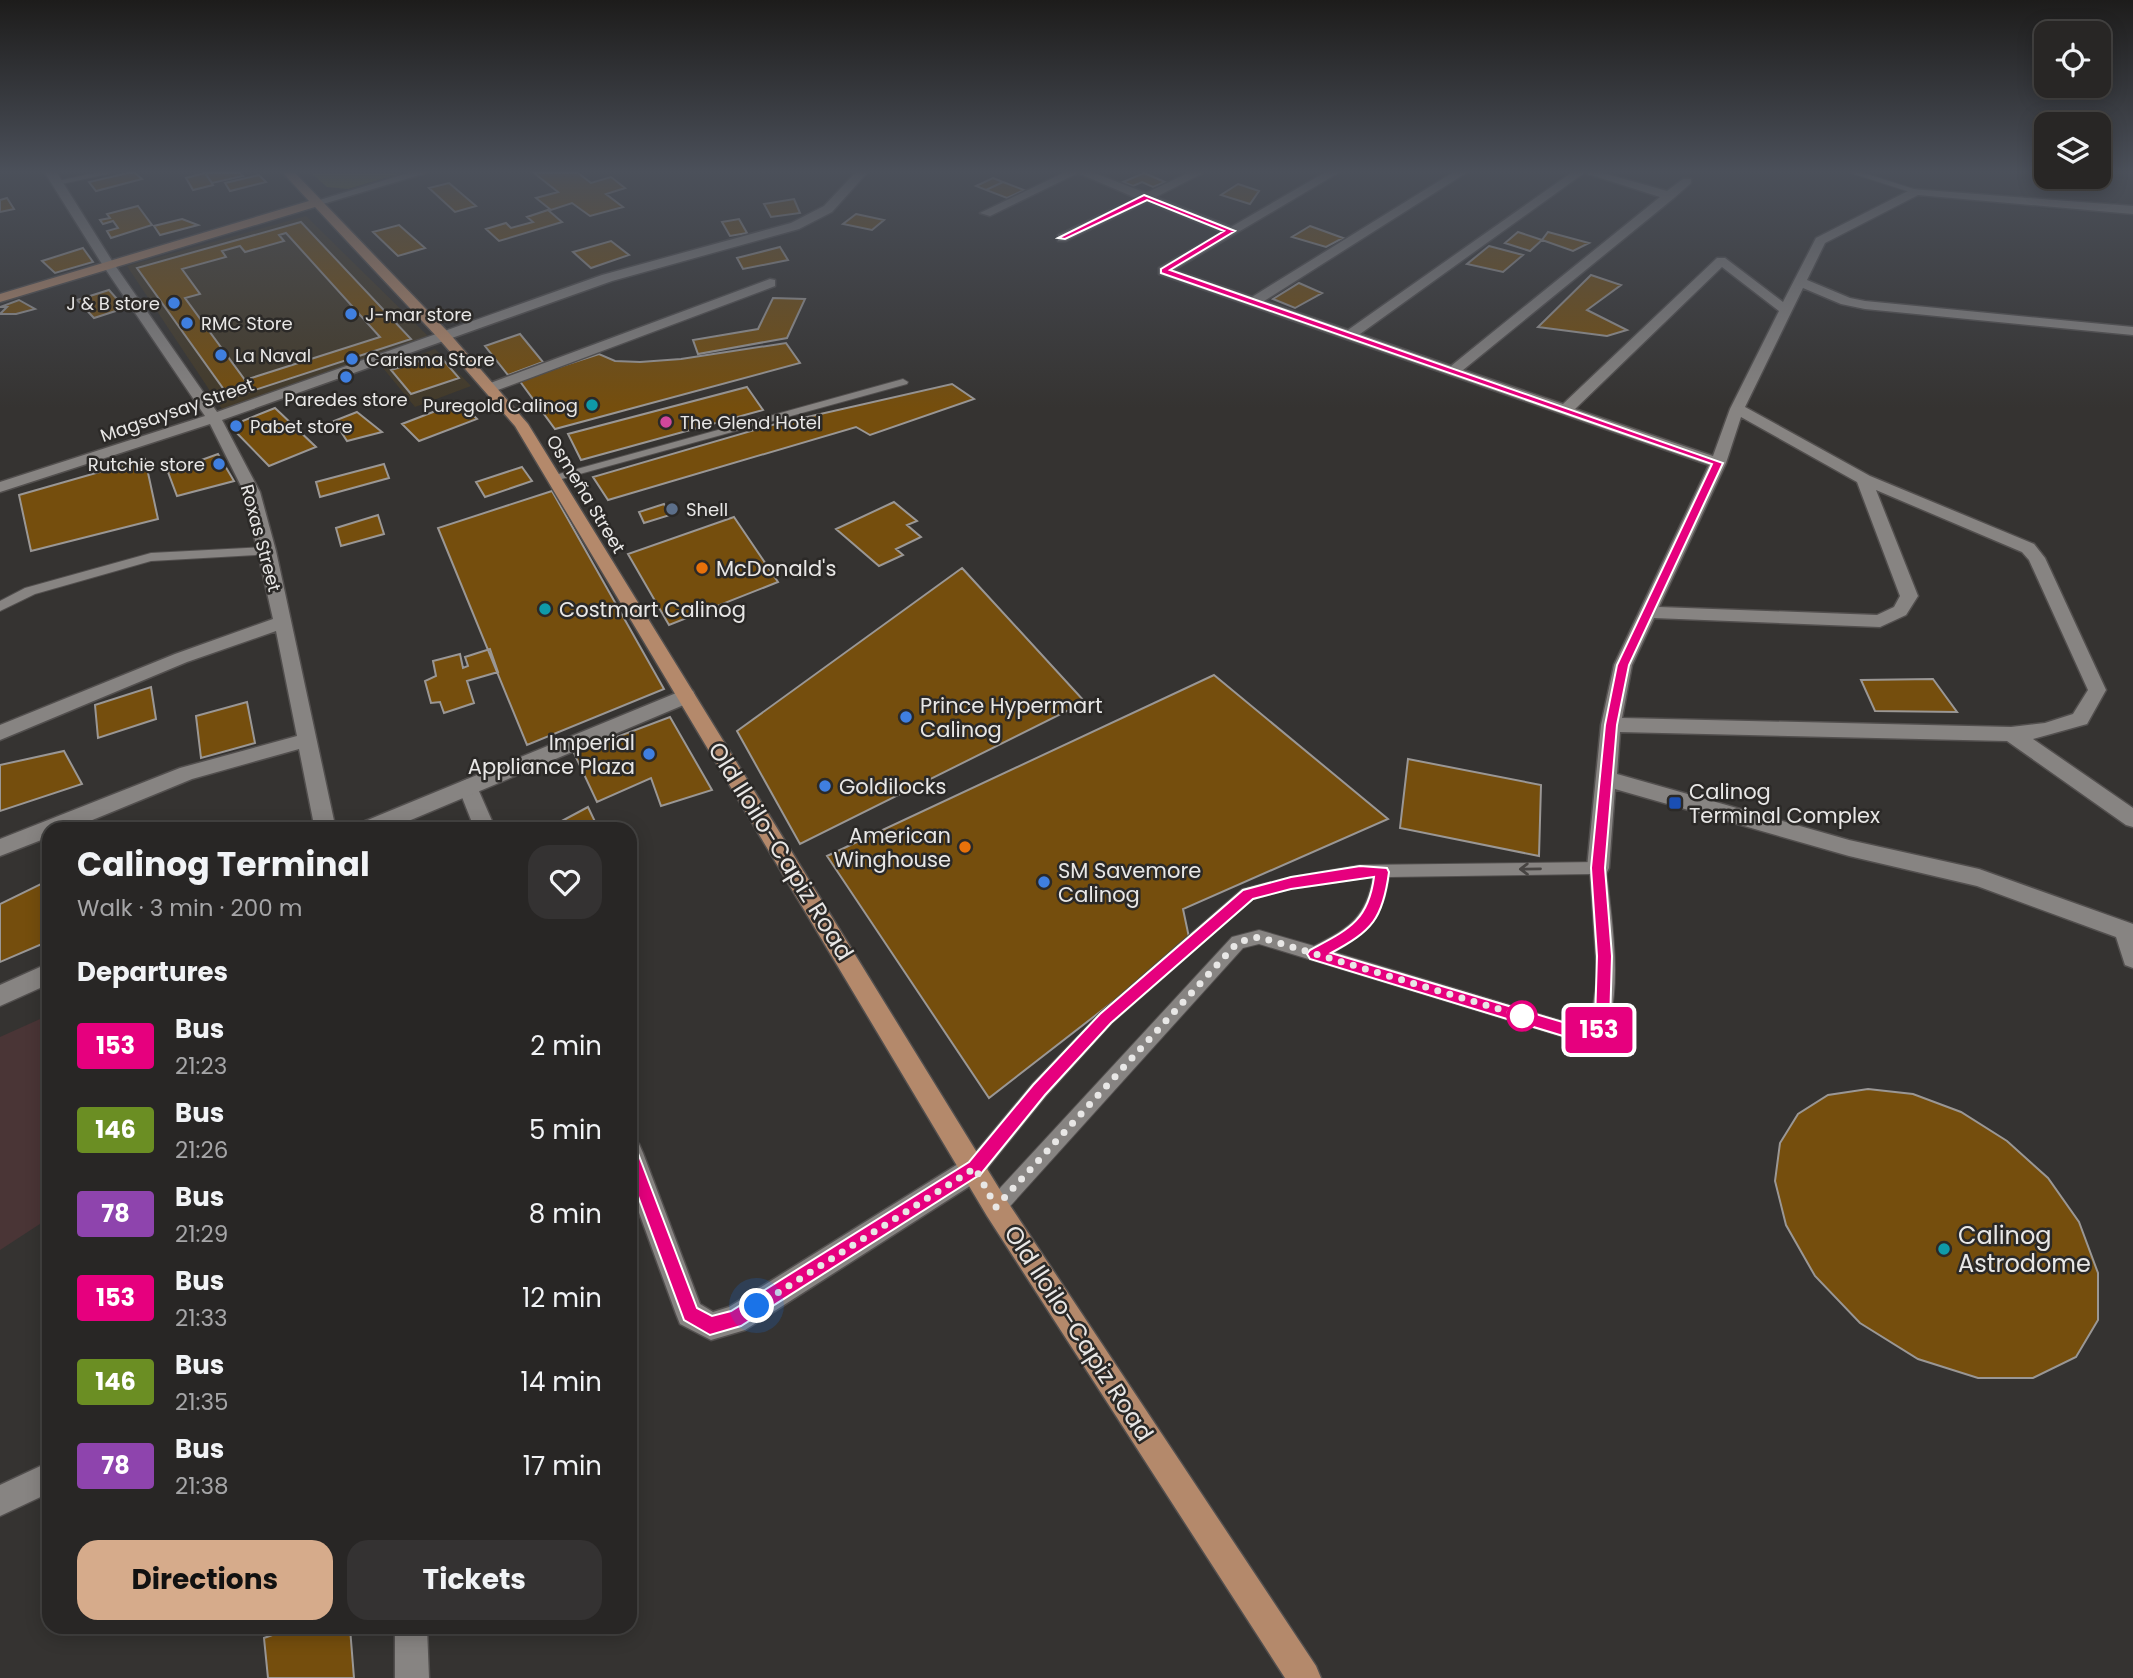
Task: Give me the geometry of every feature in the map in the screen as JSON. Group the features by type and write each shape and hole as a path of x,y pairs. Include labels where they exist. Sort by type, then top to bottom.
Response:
{"main road":[{"path":"0,298 151,251"},
{"name":"Osmeña Street","path":"365,251 521,424 686,696"},
{"name":"Old Iloilo-Capiz Road","path":"686,696 975,1168 996,1207 1304,1678"}],"street":[{"name":"Roxas Street","path":"100,251 214,418 252,492 268,551 324,822"},
{"name":"Magsaysay Street","path":"0,487 214,418 607,278 704,251"},
{"path":"1197,251 1164,271 1718,463"},
{"path":"1254,302 1335,251"},
{"path":"1350,335 1468,251"},
{"path":"1453,371 1601,251"},
{"path":"1598,868 1611,725 1623,665 1718,463 1737,409 1815,251"},
{"path":"1565,410 1721,261 1785,309"},
{"path":"1799,281 1866,305 2133,331"},
{"path":"490,388 770,283"},
{"path":"1611,725 1986,732 2014,736 2051,729 2080,719 2097,690 2037,558 2028,548 1864,479 1737,409"},
{"path":"1648,612 1880,621 1900,611 1909,596 1864,479"},
{"path":"0,733 181,658 282,622"},
{"path":"384,822 686,696"},
{"path":"2014,736 2133,819"},
{"path":"65,822 187,773 307,740"},
{"path":"1608,779 1849,848 1979,877 2125,931 2133,958"},
{"path":"468,787 483,822"},
{"path":"0,848 42,831"},
{"path":"0,996 42,976"},
{"path":"637,1172 690,1314 710,1326 735,1320 975,1168"},
{"path":"0,1501 42,1480"},
{"path":"411,1634 412,1678"}],"lane":[{"path":"554,477 903,382"},
{"path":"0,607 30,591 151,557 268,551"},
{"path":"975,1168 1039,1090 1105,1018 1248,894 1291,883 1360,871 1598,868 1604,956 1602,1022 1597,1033 1586,1036 1259,937 1238,942 996,1207"},
{"path":"1315,954 1355,933 1370,916 1378,898 1382,872"}],"shaded area":[{"path":"180,251 342,251 429,337 222,409 127,266"},
{"path":"435,349 471,386 415,407 383,368"},
{"path":"42,1018 42,1223 0,1250 0,1037"}],"building":[{"path":"73,251 85,251 93,262 55,273 42,261"},
{"path":"197,251 222,251 226,257 182,269 200,294 185,298 245,380 380,337 303,251 329,251 411,339 230,398 137,268"},
{"path":"393,251 414,251 398,256"},
{"path":"624,251 629,255 591,268 573,252"},
{"path":"763,251 783,251 788,260 743,269 737,258"},
{"path":"1483,251 1509,251 1523,255 1503,272 1467,264"},
{"path":"1591,275 1621,285 1587,310 1627,330 1607,336 1538,327"},
{"path":"1299,283 1322,293 1295,308 1273,299"},
{"path":"109,290 125,308 94,318 77,300"},
{"path":"773,298 805,299 787,338 698,354 693,340 758,329"},
{"path":"19,300 35,309 16,314 0,314 7,307 0,307"},
{"path":"520,334 543,362 508,375 485,346"},
{"name":"Puregold Calinog","path":"786,343 800,363 555,429 519,380 599,354 615,361 640,362 681,359"},
{"path":"439,355 459,378 411,394 391,370"},
{"path":"952,384 974,399 870,435 856,427 608,500 593,477 772,425"},
{"name":"The Glend Hotel","path":"747,387 763,410 581,460 568,434"},
{"path":"459,402 477,419 419,441 402,424"},
{"path":"275,408 316,447 269,466 230,426"},
{"path":"357,412 382,432 347,441 334,421"},
{"path":"218,454 234,481 177,496 168,472"},
{"path":"145,459 158,519 31,551 19,495"},
{"path":"384,464 389,478 320,497 316,482"},
{"path":"522,467 532,481 485,497 476,482"},
{"name":"Costmart Calinog","path":"552,491 664,689 527,745 438,528"},
{"path":"894,502 917,521 907,525 921,537 896,549 903,555 879,566 836,529"},
{"path":"664,504 670,515 644,523 639,512"},
{"path":"378,515 384,534 341,546 336,528"},
{"name":"McDonald's","path":"734,517 778,582 669,625 628,554"},
{"name":"Prince Hypermart Calinog","path":"962,568 1085,702 800,844 737,731"},
{"path":"490,649 498,672 467,681 474,703 444,713 440,702 431,703 425,681 436,676 433,661 460,654 463,668 468,666 465,657"},
{"name":"SM Savemore Calinog","path":"1214,675 1388,819 1183,909 1190,942 989,1098 827,856"},
{"path":"1933,679 1957,712 1875,711 1861,680"},
{"path":"151,687 156,719 98,738 95,705"},
{"path":"247,702 255,743 201,758 196,716"},
{"path":"670,717 712,790 661,806 651,778 597,802 574,753"},
{"path":"64,751 82,784 0,811 0,765"},
{"path":"1408,759 1541,785 1539,856 1400,828"},
{"path":"588,807 595,822 560,822"},
{"path":"42,883 42,944 0,962 0,904"},
{"name":"Calinog Astrodome","path":"1868,1089 1913,1094 1961,1112 2007,1141 2048,1178 2079,1222 2098,1273 2098,1320 2076,1357 2033,1378 1978,1378 1918,1359 1860,1323 1815,1276 1786,1225 1775,1181 1780,1143 1798,1114 1828,1095"},
{"path":"275,1634 350,1634 354,1678 268,1678 264,1638"}],"bus line":[{"name":"153","path":"637,1172 690,1314 710,1326 735,1320 975,1168 1039,1090 1105,1018 1248,894 1291,883 1360,871 1382,872 1378,898 1370,916 1355,933 1315,954 1586,1036 1597,1033 1602,1022 1604,956 1598,868 1611,725 1623,665 1718,463 1164,271 1197,251"}],"place":[{"name":"J & B store","path":"174,303"},
{"name":"J-mar store","path":"351,314"},
{"name":"RMC Store","path":"187,323"},
{"name":"La Naval","path":"221,355"},
{"name":"Carisma Store","path":"352,359"},
{"name":"Paredes store","path":"346,377"},
{"name":"Puregold Calinog","path":"592,405"},
{"name":"The Glend Hotel","path":"666,422"},
{"name":"Pabet store","path":"236,426"},
{"name":"Rutchie store","path":"219,464"},
{"name":"Shell","path":"672,509"},
{"name":"McDonald's","path":"702,568"},
{"name":"Costmart Calinog","path":"545,609"},
{"name":"Prince Hypermart Calinog","path":"906,717"},
{"name":"Imperial Appliance Plaza","path":"649,754"},
{"name":"Goldilocks","path":"825,786"},
{"name":"Calinog Terminal Complex","path":"1675,803"},
{"name":"American Winghouse","path":"965,847"},
{"name":"SM Savemore Calinog","path":"1044,882"},
{"name":"Calinog Astrodome","path":"1944,1249"}],"route":[{"path":"757,1306 975,1168 996,1207 1238,942 1259,937 1522,1016"}]}
